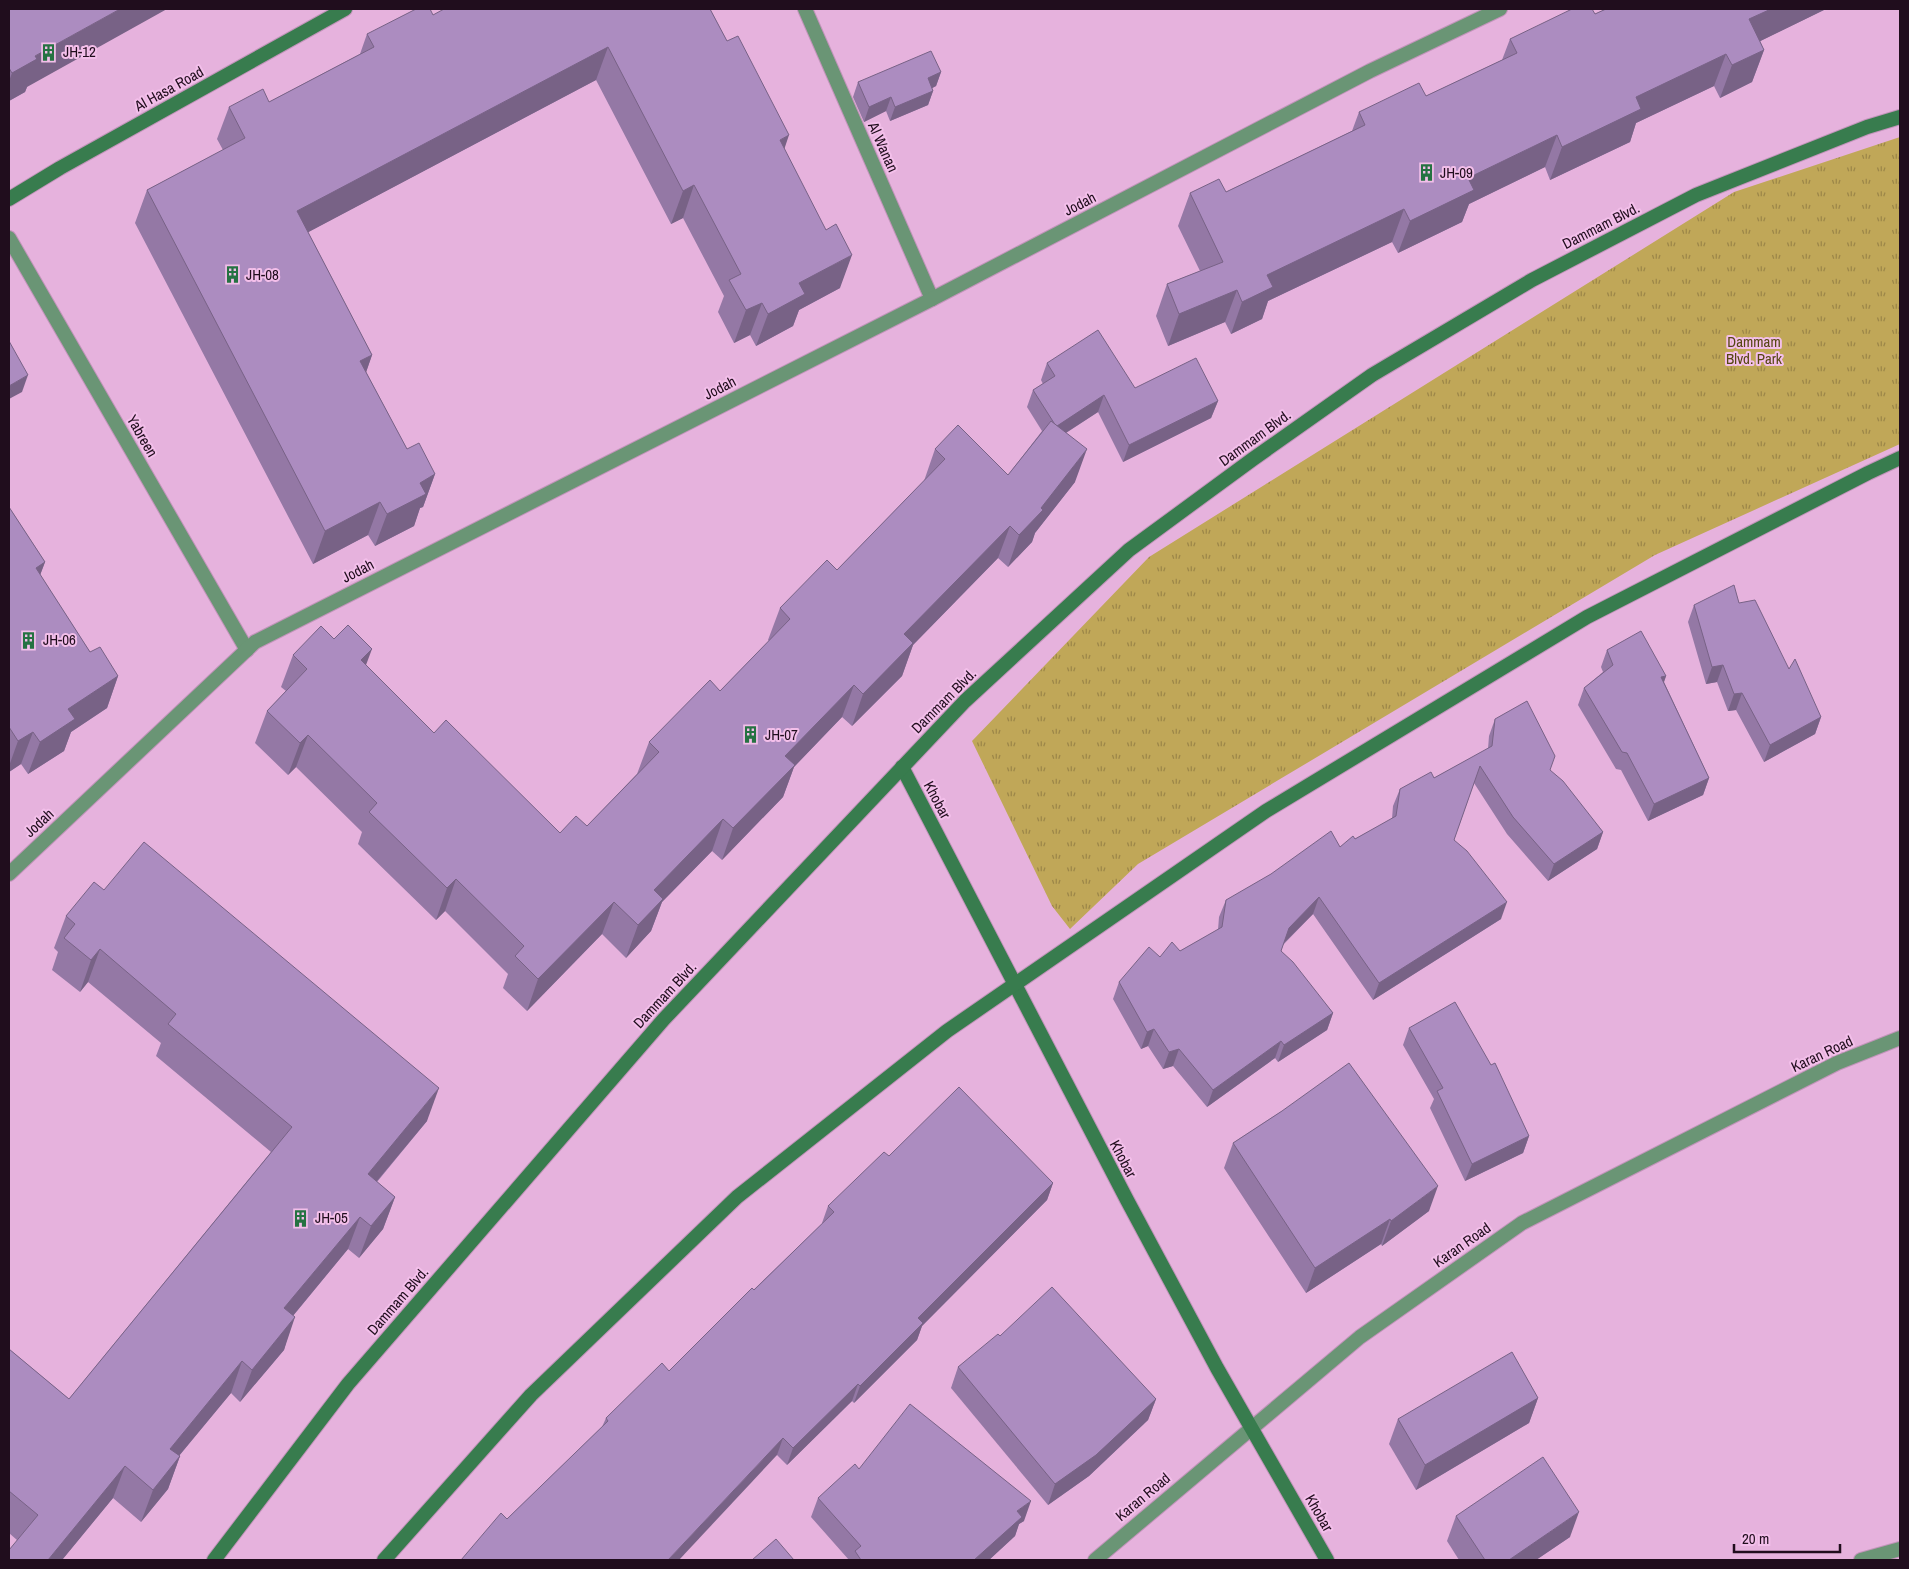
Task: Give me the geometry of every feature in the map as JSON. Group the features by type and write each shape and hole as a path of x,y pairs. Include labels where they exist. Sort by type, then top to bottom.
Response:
{"main road":[{"name":"Al Hasa Road","path":"9,199 345,9"},
{"name":"Dammam Blvd.","path":"214,1560 348,1384 657,1027 965,701 1129,550 1253,459 1372,376 1532,280 1696,195 1867,127 1900,117"},
{"path":"384,1560 531,1395 737,1197 947,1031 1266,811 1587,617 1900,458"},
{"name":"Khobar","path":"902,767 1093,1137 1217,1368 1327,1560"}],"street":[{"name":"Al Wanan","path":"805,9 932,299"},
{"name":"Jodah","path":"9,874 255,642 932,299 1370,72 1500,9"},
{"name":"Yabreen","path":"9,238 247,650"},
{"name":"Karan Road","path":"1095,1560 1360,1337 1522,1223 1837,1063 1900,1038"},
{"path":"1861,1560 1900,1549"}],"green space":[{"name":"Dammam Blvd. Park","path":"1900,137 1900,444 1655,555 1138,864 1070,929 1052,906 972,741 1149,557 1734,192"}],"building":[{"path":"9,9 120,9 35,56 37,59 12,73 9,68"},
{"name":"JH-08","path":"416,9 430,9 433,15 444,9 710,9 727,41 738,36 789,135 780,140 826,230 836,224 852,255 799,283 805,294 768,314 762,303 746,310 729,280 741,274 694,185 683,191 608,47 297,211 372,355 360,361 407,449 419,443 435,474 420,483 426,494 387,514 380,502 325,531 147,190 245,138 229,107 263,89 269,102 374,47 367,34"},
{"name":"JH-09","path":"1572,9 1592,9 1595,14 1606,9 1771,9 1749,19 1764,50 1732,65 1726,54 1636,97 1641,109 1562,147 1557,135 1468,178 1474,190 1410,221 1404,209 1267,275 1273,287 1242,302 1237,290 1179,314 1167,284 1223,262 1190,193 1219,179 1226,192 1365,125 1359,112 1419,83 1426,96 1517,53 1510,39"},
{"path":"931,51 941,72 928,78 933,91 895,107 891,97 869,107 858,82"},
{"path":"1098,330 1135,388 1196,358 1218,401 1129,445 1104,395 1057,426 1033,390 1055,376 1047,363"},
{"path":"9,341 28,375 9,386"},
{"name":"JH-07","path":"1051,421 1087,449 1041,508 1043,510 1019,535 1010,526 904,634 913,643 863,694 854,685 785,756 795,765 733,828 723,819 654,890 663,899 638,925 614,902 538,979 515,956 524,946 456,879 447,888 369,812 377,803 308,735 300,743 267,711 307,669 293,655 321,626 334,639 348,625 372,649 361,660 434,733 446,720 560,833 576,816 587,826 659,752 649,742 710,680 720,691 790,619 780,608 827,560 837,570 945,459 935,449 958,425 1008,475"},
{"path":"9,507 45,562 36,568 90,652 100,647 118,676 68,709 75,719 40,742 33,732 18,741 9,727"},
{"path":"1734,585 1739,603 1755,600 1789,669 1795,659 1821,717 1770,745 1742,693 1734,694 1723,665 1712,667 1694,605"},
{"path":"1641,631 1666,676 1661,677 1709,778 1654,804 1627,753 1622,752 1584,688 1613,665 1607,650"},
{"path":"1527,701 1555,756 1550,770 1563,781 1603,832 1554,864 1513,817 1480,766 1454,840 1467,851 1507,902 1379,983 1319,897 1289,928 1281,951 1293,962 1333,1013 1284,1045 1281,1041 1213,1090 1179,1049 1169,1052 1154,1029 1147,1032 1119,982 1149,947 1160,957 1172,942 1180,951 1222,927 1226,900 1271,874 1331,831 1340,847 1353,836 1355,839 1396,816 1400,789 1431,772 1434,778 1492,746 1495,719"},
{"name":"JH-05","path":"144,842 439,1088 368,1174 395,1197 371,1226 360,1217 284,1308 295,1317 252,1370 242,1361 170,1449 180,1456 153,1490 125,1466 48,1560 9,1560 9,1550 38,1515 9,1491 9,1349 69,1399 292,1127 168,1024 176,1014 100,949 91,960 64,938 75,924 66,916 94,882 104,890"},
{"path":"1455,1002 1491,1065 1495,1063 1529,1136 1472,1164 1437,1091 1443,1088 1409,1028"},
{"path":"1349,1063 1438,1186 1391,1221 1390,1219 1315,1268 1233,1143"},
{"path":"959,1087 1053,1183 918,1318 923,1323 860,1386 858,1384 793,1448 783,1438 668,1560 461,1560 501,1513 507,1519 608,1421 606,1418 662,1363 669,1371 752,1288 754,1290 834,1212 828,1206 884,1152 889,1156"},
{"path":"1052,1287 1156,1399 1096,1455 1055,1484 958,1367 998,1334 1000,1336"},
{"path":"1512,1352 1538,1398 1425,1465 1398,1419"},
{"path":"910,1404 1031,1501 1017,1511 1022,1517 974,1560 861,1560 855,1551 861,1546 818,1498 855,1464 859,1469"},
{"path":"1543,1457 1579,1512 1509,1560 1485,1560 1456,1516"},
{"path":"776,1539 794,1560 752,1560"}],"place":[{"name":"JH-12","path":"49,52"},
{"name":"JH-09","path":"1426,173"},
{"name":"JH-08","path":"232,275"},
{"name":"JH-06","path":"29,640"},
{"name":"JH-07","path":"751,735"},
{"name":"JH-05","path":"301,1218"}]}
